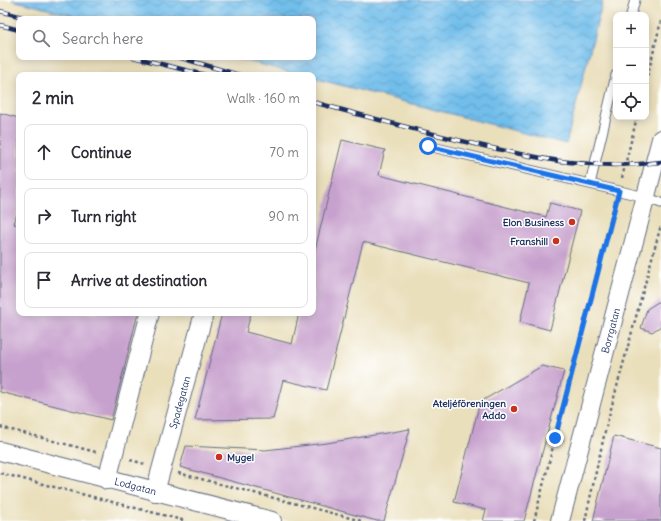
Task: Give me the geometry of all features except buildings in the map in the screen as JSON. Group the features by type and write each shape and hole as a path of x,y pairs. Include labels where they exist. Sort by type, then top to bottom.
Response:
{"street":[{"name":"Borrgatan","path":"560,521 653,200 661,139"},
{"path":"107,480 149,316"},
{"name":"Spadegatan","path":"155,492 203,316"},
{"name":"Lodgatan","path":"0,451 107,480 272,521"}],"lane":[{"path":"632,12 635,0"},
{"path":"590,184 614,84"},
{"path":"428,146 653,200"}],"path":[{"path":"649,70 661,21"},
{"path":"534,521 636,120"},
{"path":"584,521 606,427 661,225"},
{"path":"0,427 362,521"},
{"path":"555,438 566,441"},
{"path":"0,473 186,521"}],"water":[{"path":"12,0 603,0 566,144 316,79 316,72 290,72 244,60 316,60 316,16 74,16"}],"railway":[{"path":"0,11 19,16"},
{"path":"0,25 16,29"},
{"path":"145,60 193,72"},
{"path":"188,60 229,72"},
{"path":"316,103 491,148 539,158 586,164 610,165 661,162"}],"place":[{"name":"Elon Business","path":"572,222"},
{"name":"Franshill","path":"556,241"},
{"name":"Ateljéföreningen Addo","path":"514,409"},
{"name":"Mygel","path":"219,457"}],"route":[{"path":"428,146 619,191 555,438"}]}
